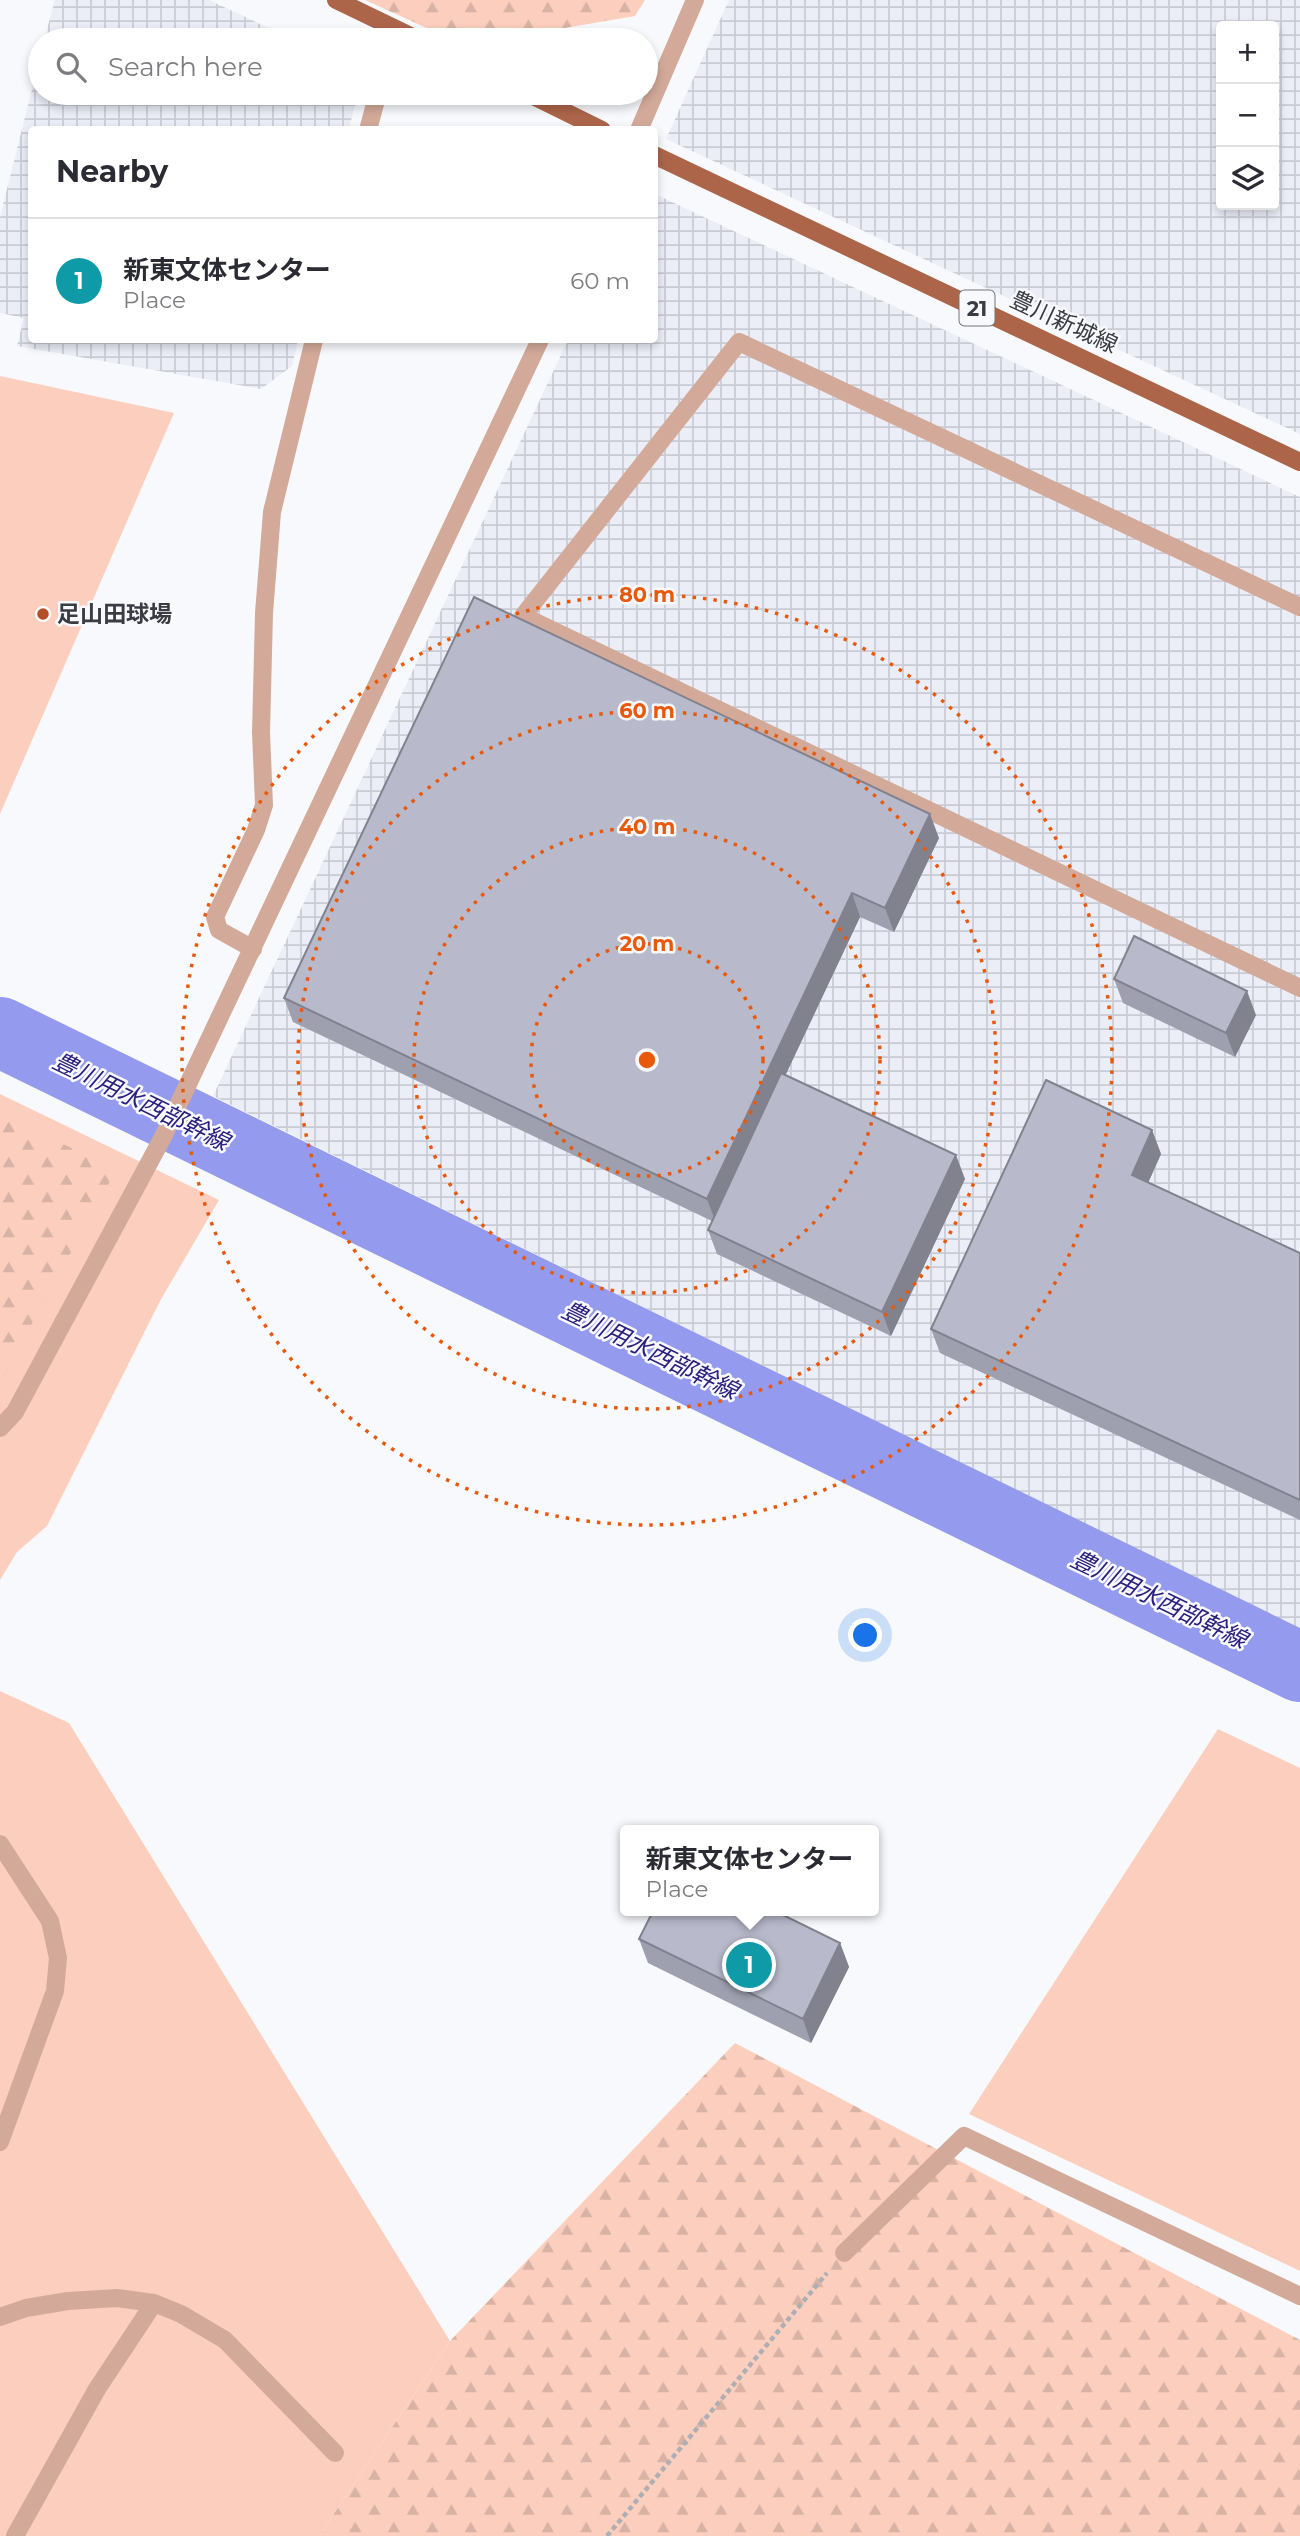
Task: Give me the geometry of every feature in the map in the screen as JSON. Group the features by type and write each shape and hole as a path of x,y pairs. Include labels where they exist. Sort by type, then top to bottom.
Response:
{"main road":[{"path":"335,0 383,28"},
{"path":"551,105 594,126"},
{"name":"豊川新城線","path":"658,157 1300,462"}],"street":[{"path":"658,86 695,0"},
{"path":"369,126 375,105"},
{"path":"641,126 650,105"},
{"path":"1300,607 739,342 523,616 1300,988"},
{"path":"253,949 219,930 215,917 256,830 264,806 261,732 264,612 272,512 313,343"},
{"path":"0,1429 15,1412 163,1137 539,343"},
{"path":"0,1844 50,1922 58,1958 55,1992 0,2142"},
{"path":"844,2253 964,2136 1300,2296"},
{"path":"0,2317 26,2308 68,2301 117,2298 154,2303 181,2314 225,2340 335,2454"},
{"path":"15,2536 97,2389 154,2303"}],"path":[{"path":"607,2536 844,2253"}],"shaded area":[{"path":"55,0 209,0 268,28 47,28"},
{"path":"729,0 1300,0 1300,434 666,139"},
{"path":"28,105 355,105 350,126 28,126 28,343 297,343 292,366 261,389 17,346 24,318 0,313 0,217"},
{"path":"658,195 1300,497 1300,1629 213,1096 567,343 658,343"}],"green space":[{"path":"365,0 645,0 635,16 565,28 427,28"},
{"name":"足山田球場","path":"0,376 174,413 0,814"},
{"path":"0,1094 219,1200 160,1301 47,1526 17,1552 0,1580"},
{"path":"0,1113 116,1170 0,1382"},
{"path":"0,1691 69,1723 450,2341 319,2536 0,2536"},
{"path":"1218,1729 1300,1768 1300,2271 969,2114"},
{"path":"735,2043 1300,2340 1300,2536 319,2536 450,2341"}],"building":[{"path":"474,597 930,814 885,908 852,893 707,1199 284,998"},
{"path":"1134,936 1247,991 1226,1033 1114,979"},
{"path":"781,1073 956,1155 882,1312 708,1230"},
{"path":"1046,1080 1152,1130 1132,1175 1300,1253 1300,1500 931,1329"},
{"path":"650,1916 785,1916 840,1943 803,2019 639,1939"}],"waterway":[{"name":"豊川用水西部幹線","path":"0,1032 1300,1667"}],"place":[{"name":"足山田球場","path":"43,614"},
{"name":"新東文体センター","path":"749,1965"}]}
